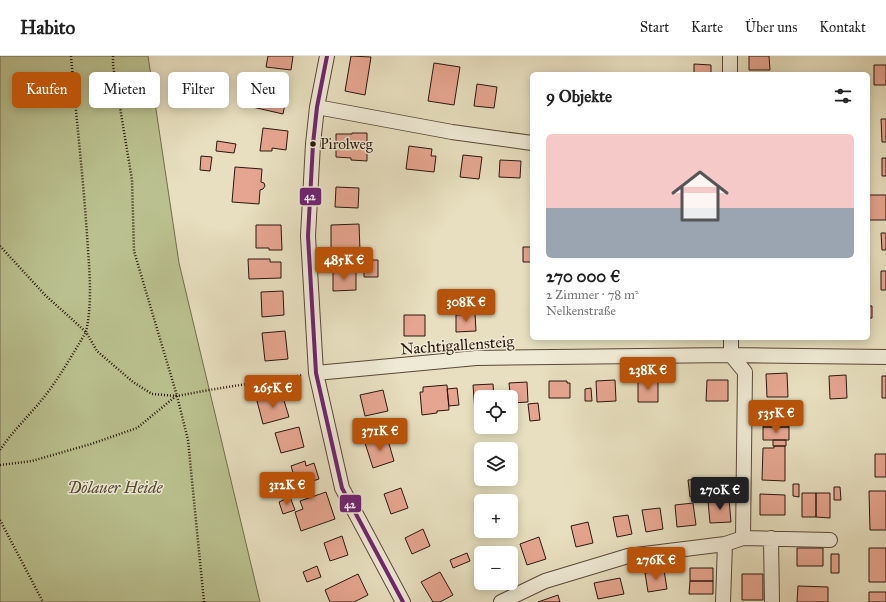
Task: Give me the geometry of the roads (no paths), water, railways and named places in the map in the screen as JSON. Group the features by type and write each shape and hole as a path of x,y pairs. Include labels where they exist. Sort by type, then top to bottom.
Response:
{"street":[{"path":"327,56 317,107 311,161 308,236 316,373 342,488 403,602"},
{"path":"730,56 730,72"},
{"path":"317,107 452,132 530,143"},
{"path":"731,340 731,355 745,372 743,538"},
{"name":"Nachtigallensteig","path":"316,373 476,358 731,355 886,357"},
{"path":"500,602 544,581 628,556 725,544 743,538 830,540"},
{"path":"771,538 772,602"},
{"path":"723,602 725,544"}],"place":[{"name":"Pirolweg","path":"313,144"}],"park label":[{"name":"Dölauer Heide","path":"115,487"}]}
